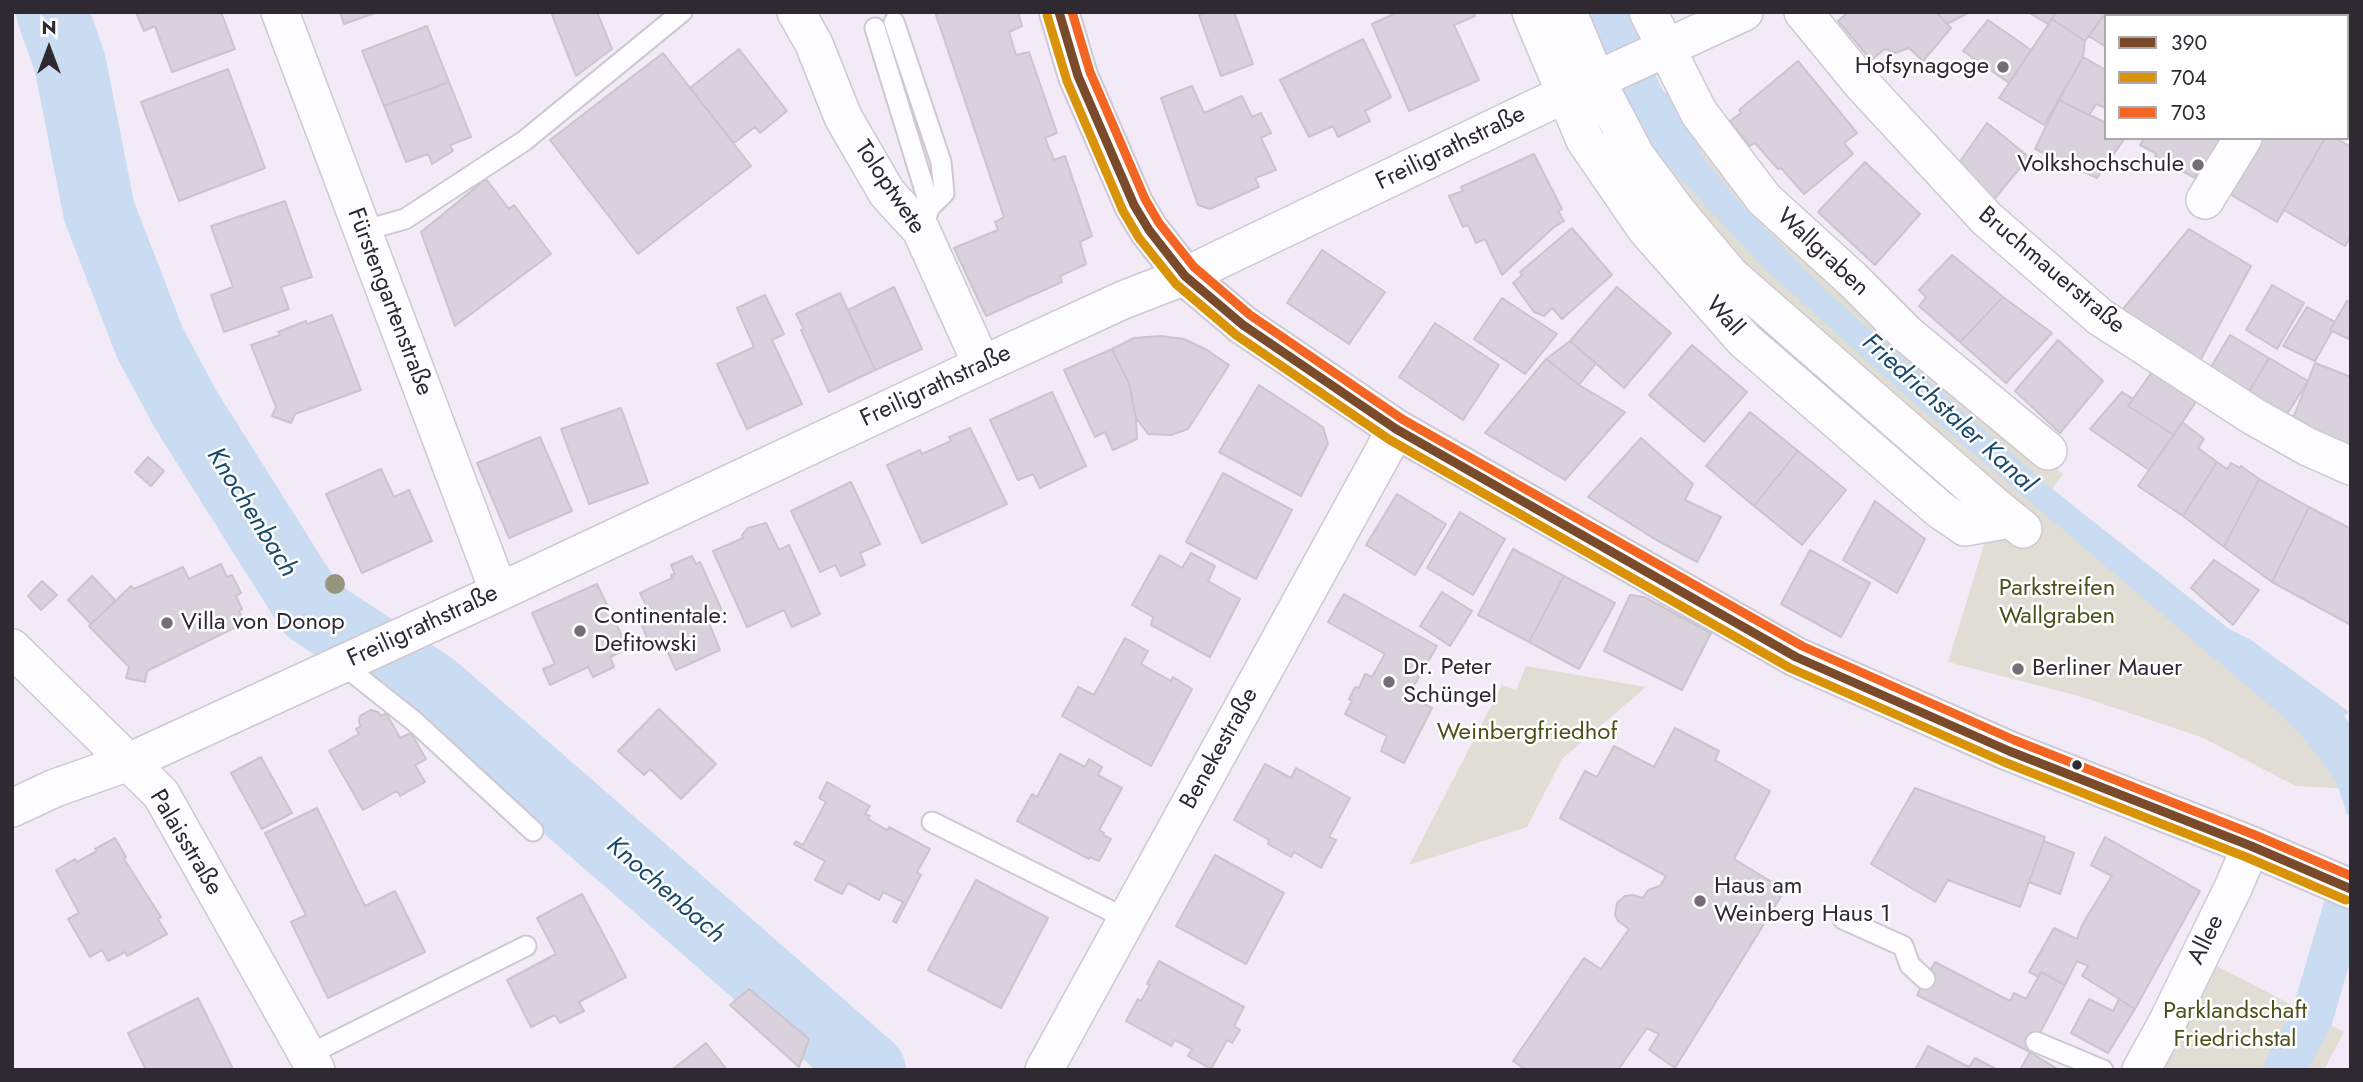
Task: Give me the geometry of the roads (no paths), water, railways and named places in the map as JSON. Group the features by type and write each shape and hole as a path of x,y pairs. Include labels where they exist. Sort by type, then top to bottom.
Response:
{"main road":[{"path":"1059,12 1078,76 1133,205 1185,276 1243,325 1396,429 1796,657 2009,751 2340,884"}],"street":[{"name":"Fürstengartenstraße","path":"280,12 499,592"},
{"name":"Toloptwete","path":"796,12 814,44 843,117 887,192 925,218 982,365"},
{"name":"Wall","path":"1531,12 1590,83"},
{"name":"Wall","path":"1568,12 1590,83 1585,140 1646,229 1744,340 1939,509 1965,527 2020,526"},
{"name":"Wallgraben","path":"1648,12 1658,52 1699,113 1764,199 1852,279 1907,334 2048,451"},
{"name":"Freiligrathstraße","path":"12,808 55,788 129,762 499,592 1123,300 1185,276 1744,12"},
{"name":"Bruchmauerstraße","path":"1803,12 1863,85 1987,219 2100,317 2253,416 2308,447 2351,466"},
{"path":"2205,200 2242,140"},
{"name":"Benekestraße","path":"1044,1070 1396,429"},
{"name":"Palaisstraße","path":"12,648 161,794 312,1062"},
{"name":"Allee","path":"2141,1070 2167,1024 2251,846"}],"lane":[{"path":"362,231 405,219 524,141 682,12"},
{"path":"894,22 941,162 944,193 925,218"},
{"path":"875,29 919,170 925,218"},
{"path":"342,664 415,722 533,831"},
{"path":"932,822 1127,919"},
{"path":"1843,919 1903,946 1910,965 1925,979"},
{"path":"312,1062 526,946"},
{"path":"2036,1042 2103,1070"}],"water":[{"path":"1583,12 1630,12 1634,20 1594,41"},
{"path":"1666,92 1702,156 1741,204 1826,291 2051,488 2229,629 2251,640 2349,712 2344,716 2351,725 2351,817 2347,814 2336,781 2307,742 2283,717 1921,409 1769,273 1660,158 1624,111"}],"waterway":[{"name":"Knochenbach","path":"52,12 70,63 99,211 150,343 186,410 312,610 432,688 870,1070"},
{"name":"Friedrichstaler Kanal","path":"1604,12 1645,102 1678,150"},
{"name":"Friedrichstaler Kanal","path":"2284,1070 2312,1017 2351,885"}],"place":[{"name":"Hofsynagoge","path":"2003,67"},
{"name":"Volkshochschule","path":"2198,165"},
{"name":"Villa von Donop","path":"167,623"},
{"name":"Continentale: Defitowski","path":"580,631"},
{"name":"Berliner Mauer","path":"2018,669"},
{"name":"Dr. Peter Schüngel","path":"1389,682"},
{"name":"Haus am Weinberg Haus 1","path":"1700,901"}],"park label":[{"name":"Parkstreifen Wallgraben","path":"2057,603"},
{"name":"Weinbergfriedhof","path":"1527,733"},
{"name":"Parklandschaft Friedrichstal","path":"2235,1026"}]}
